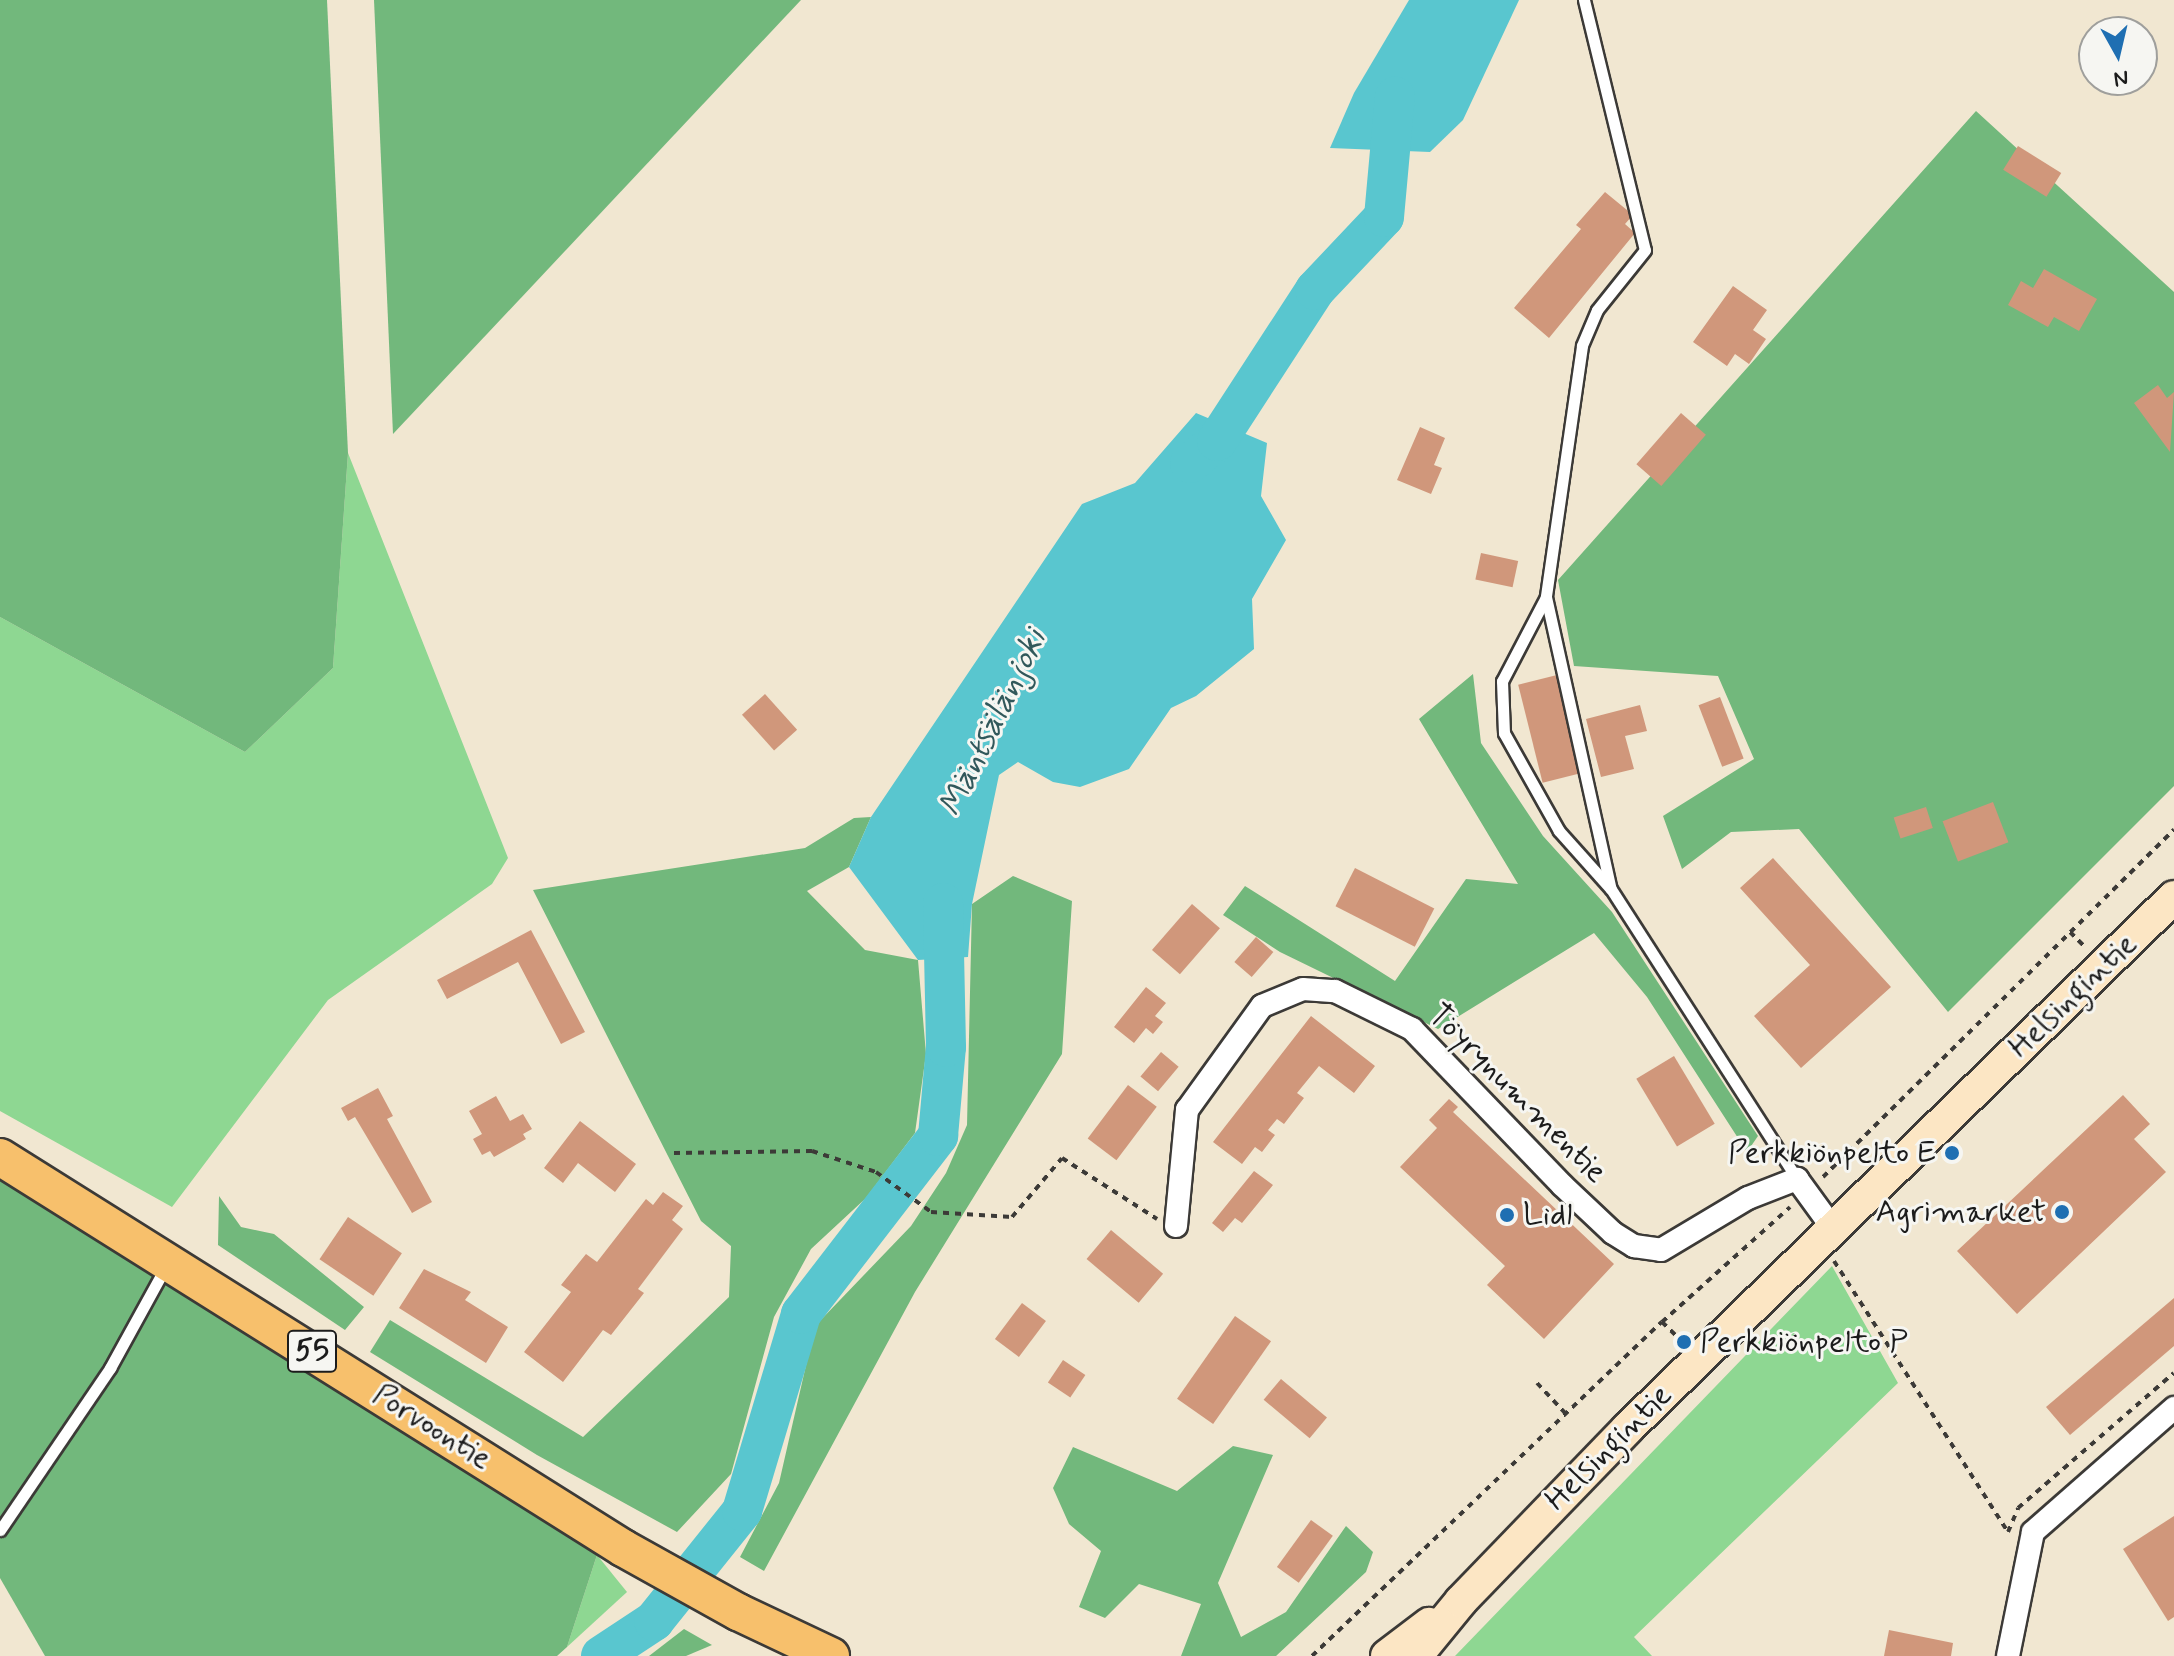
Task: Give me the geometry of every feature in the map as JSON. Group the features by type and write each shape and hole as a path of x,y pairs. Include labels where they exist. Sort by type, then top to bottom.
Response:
{"main road":[{"name":"Helsingintie","path":"1416,1656 1461,1601 1826,1233 2169,913"},
{"name":"Porvoontie","path":"0,1157 169,1260 623,1548 738,1612 831,1656"},
{"name":"Helsingintie","path":"1387,1656 1461,1601"}],"street":[{"name":"Töyrynummentie","path":"1176,1226 1187,1110 1262,1006 1303,989 1335,991 1412,1029 1562,1185 1613,1233 1634,1246 1661,1250 1748,1198 1802,1186"},
{"path":"1802,1186 1826,1233"},
{"path":"2008,1656 2033,1532 2174,1408"}],"lane":[{"path":"1584,0 1645,250 1597,310 1582,346 1546,597 1502,681 1504,733 1559,831 1611,889 1802,1186"},
{"path":"1546,597 1611,889"},
{"path":"0,1530 110,1368 169,1260"}],"path":[{"path":"1312,1656 2174,830"},
{"path":"674,1153 812,1151 876,1172 931,1212 1012,1217 1062,1158 1144,1215 1176,1226"},
{"path":"1826,1233 2008,1532"},
{"path":"1662,1322 1684,1342"},
{"path":"1537,1383 1566,1414"}],"green space":[{"path":"0,0 327,0 348,453 333,668 245,752 0,617"},
{"path":"374,0 801,0 393,434"},
{"path":"1976,111 2174,292 2174,786 1948,1012 1799,829 1731,832 1682,869 1663,816 1754,759 1718,676 1574,666 1558,580"},
{"path":"348,453 508,858 492,884 328,1000 172,1207 0,1111 0,617 245,752 333,668"},
{"path":"1473,674 1481,743 1543,836 1612,912 1758,1136 1747,1152 1647,997 1594,933 1438,1029 1280,952 1223,915 1245,886 1395,981 1466,879 1518,884 1419,719"},
{"path":"871,817 849,867 807,891 865,950 918,960 926,1054 915,1133 866,1198 811,1249 774,1317 731,1474 677,1532 537,1455 370,1352 390,1320 583,1437 729,1297 731,1246 701,1221 533,890 805,848 854,818"},
{"path":"1013,876 1072,901 1062,1054 915,1292 764,1571 740,1557 779,1483 815,1326 911,1226 946,1173 967,1125 972,904"},
{"path":"0,1176 195,1294 597,1555 567,1647 557,1656 45,1656 0,1578"},
{"path":"219,1196 241,1227 274,1234 364,1307 345,1330 218,1245"},
{"path":"1832,1266 1898,1383 1634,1637 1652,1656 1455,1656"},
{"path":"1233,1446 1273,1455 1218,1583 1241,1637 1286,1612 1346,1526 1373,1552 1366,1572 1276,1656 1181,1656 1201,1604 1139,1584 1105,1618 1079,1607 1101,1551 1069,1524 1053,1488 1073,1447 1177,1491"},
{"path":"597,1555 627,1592 567,1647"},
{"path":"684,1629 712,1645 686,1656 649,1656"}],"water":[{"path":"1409,0 1519,0 1463,120 1430,152 1330,148 1354,93"},
{"path":"1196,413 1267,443 1261,496 1286,540 1252,599 1254,649 1196,696 1171,708 1129,769 1080,787 1053,782 1018,762 999,775 972,904 968,957 918,960 849,867 871,817 1082,504 1135,483"}],"building":[{"path":"2018,146 2061,173 2046,197 2003,170"},
{"path":"1605,192 1633,215 1625,224 1635,233 1549,338 1514,308 1581,229 1576,225"},
{"path":"2044,269 2097,299 2079,331 2054,317 2048,327 2008,305 2021,281 2033,288"},
{"path":"1733,286 1767,310 1753,330 1766,339 1749,364 1735,354 1727,366 1693,342"},
{"path":"2158,385 2167,398 2174,392 2170,452 2134,403"},
{"path":"1681,413 1706,435 1661,486 1636,464"},
{"path":"1420,427 1445,438 1434,465 1442,468 1431,494 1397,480"},
{"path":"1481,553 1518,561 1513,587 1475,579"},
{"path":"1557,675 1581,773 1543,783 1518,685"},
{"path":"765,694 797,730 774,750 742,715"},
{"path":"1720,697 1744,759 1722,767 1699,705"},
{"path":"1640,705 1647,731 1625,736 1634,769 1601,777 1586,719"},
{"path":"1993,802 2008,842 1958,861 1943,821"},
{"path":"1926,807 1933,828 1900,838 1894,818"},
{"path":"1773,858 1891,987 1801,1068 1754,1016 1810,965 1740,888"},
{"path":"1355,868 1434,908 1415,947 1335,906"},
{"path":"1192,904 1220,928 1180,974 1152,950"},
{"path":"531,930 585,1032 561,1044 518,962 447,999 437,980"},
{"path":"1256,937 1273,952 1252,977 1234,962"},
{"path":"1146,987 1166,1003 1155,1016 1163,1022 1153,1034 1146,1028 1134,1043 1114,1027"},
{"path":"1311,1016 1375,1066 1354,1093 1319,1066 1297,1093 1304,1098 1284,1124 1277,1119 1268,1130 1275,1135 1262,1152 1255,1147 1242,1164 1213,1142"},
{"path":"1161,1052 1179,1067 1158,1091 1140,1077"},
{"path":"1674,1056 1715,1124 1677,1146 1636,1079"},
{"path":"1128,1085 1157,1107 1116,1160 1088,1139"},
{"path":"378,1088 393,1116 387,1119 432,1202 412,1213 355,1117 348,1121 341,1108"},
{"name":"Agrimarket","path":"2123,1095 2150,1124 2134,1139 2166,1172 2017,1314 1957,1251"},
{"path":"496,1096 510,1121 523,1114 532,1129 523,1134 526,1139 494,1157 490,1151 482,1155 473,1139 482,1134 469,1111"},
{"name":"Lidl","path":"1449,1099 1458,1107 1453,1112 1614,1264 1544,1339 1487,1285 1505,1266 1400,1167 1437,1128 1429,1120"},
{"path":"580,1121 636,1164 615,1192 578,1163 563,1183 544,1168"},
{"path":"1254,1171 1273,1185 1242,1223 1235,1218 1223,1232 1212,1223"},
{"path":"663,1192 683,1206 672,1220 683,1229 638,1289 644,1293 611,1335 603,1330 563,1382 524,1352 571,1292 561,1285 586,1254 597,1262 646,1199 653,1205"},
{"path":"348,1217 402,1253 373,1296 319,1259"},
{"path":"1111,1230 1163,1274 1139,1303 1087,1259"},
{"path":"424,1269 471,1292 465,1300 508,1327 486,1363 399,1308"},
{"path":"2174,1298 2174,1346 2070,1435 2046,1407"},
{"path":"1022,1303 1046,1321 1019,1357 995,1339"},
{"path":"1235,1316 1271,1341 1213,1424 1177,1399"},
{"path":"1063,1360 1085,1375 1070,1397 1048,1382"},
{"path":"1281,1379 1327,1418 1310,1438 1264,1400"},
{"path":"2174,1516 2174,1617 2168,1621 2123,1549"},
{"path":"1311,1520 1333,1536 1299,1583 1277,1567"},
{"path":"1889,1630 1953,1643 1951,1656 1884,1656"}],"waterway":[{"name":"Mäntsälänjoki","path":"1190,463 1217,441 1315,290 1384,217 1395,97"},
{"name":"Mäntsälänjoki","path":"601,1656 654,1621 742,1511 801,1314 938,1136 946,1047 943,903"}],"place":[{"name":"Perkkiönpelto E","path":"1952,1153"},
{"name":"Agrimarket","path":"2062,1212"},
{"name":"Lidl","path":"1507,1215"},
{"name":"Perkkiönpelto P","path":"1684,1342"}]}
